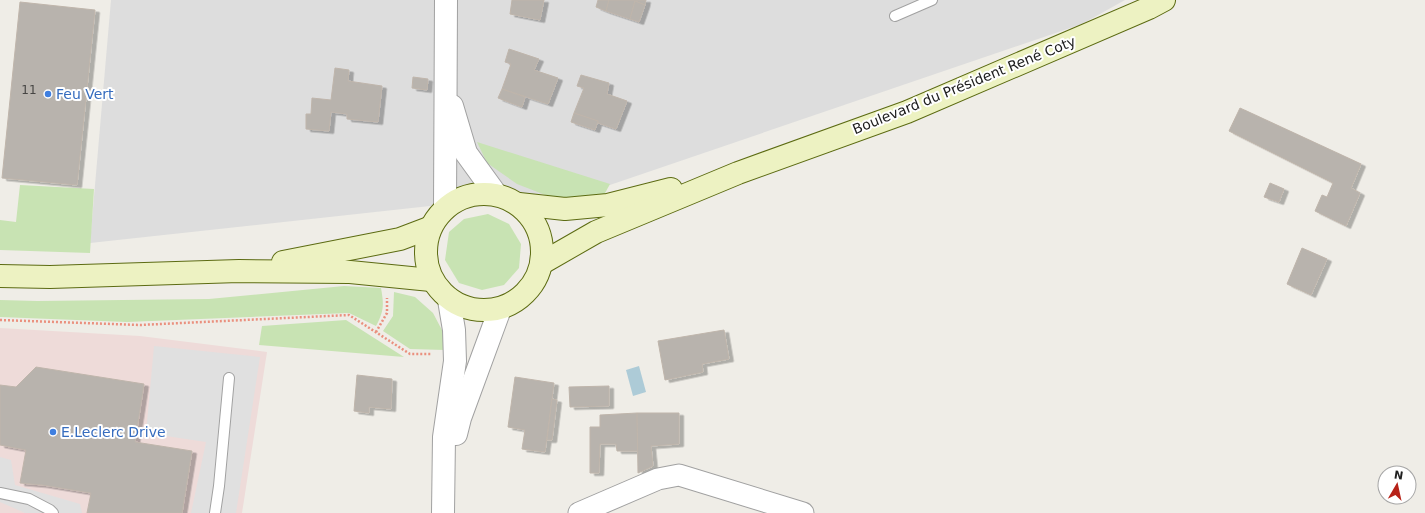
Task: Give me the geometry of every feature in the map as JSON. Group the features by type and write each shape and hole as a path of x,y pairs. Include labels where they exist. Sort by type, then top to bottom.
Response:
{"main road":[{"name":"Boulevard du Président René Coty","path":"542,264 596,232 738,173 907,112 1152,3"},
{"name":"Boulevard du Président René Coty","path":"519,204 565,209 608,205 738,173"},
{"path":"495,193 519,204 536,224 542,244 542,264 539,276 523,297 500,309 473,310 449,300 431,280 425,254 429,228 445,207 468,195 495,193"},
{"path":"239,271 400,239 429,228"},
{"path":"0,276 50,277 239,271 350,272 431,280"}],"street":[{"path":"445,207 444,146 446,0"},
{"path":"446,83 466,153 495,193"},
{"path":"443,509 444,437 455,361 454,330 449,300"},
{"path":"443,509 460,418 500,309"},
{"path":"580,513 658,479 679,476 803,513"}],"lane":[{"path":"895,16 932,0"},
{"path":"215,513 219,486 228,378"},
{"path":"0,493 29,499 53,513"}],"path":[{"path":"0,320 140,325 349,316 410,354 455,353"}],"shaded area":[{"path":"111,0 1125,0 1082,24 604,187 90,243"},
{"path":"0,328 140,336 267,352 242,513 0,513"},
{"path":"154,346 260,357 236,513 191,513 206,442 146,433"},
{"path":"0,457 11,460 15,485 80,504 82,513 25,513 0,502"}],"green space":[{"path":"477,142 610,184 604,195 553,198 517,184 487,163"},
{"path":"20,185 94,189 90,253 0,250 0,220 16,222"},
{"path":"488,214 509,224 521,244 519,268 504,285 482,290 459,283 445,260 449,232 464,219"},
{"path":"344,286 381,288 383,308 376,326 349,313 127,322 0,317 0,300 209,299"},
{"path":"394,292 415,297 433,313 443,332 445,350 410,349 383,331 393,316"},
{"path":"346,320 404,357 259,345 262,326"}],"water":[{"path":"639,366 646,392 633,396 626,370"}],"building":[{"path":"512,0 544,0 540,20 510,14"},
{"path":"598,0 609,0 606,11 596,7"},
{"path":"609,0 646,0 645,5 635,1 630,19 606,11"},
{"path":"635,1 645,5 639,22 630,19"},
{"name":"Feu Vert","path":"20,2 95,10 77,185 2,178"},
{"path":"509,49 539,59 534,70 558,78 548,104 502,89 511,64 505,62"},
{"path":"335,68 349,70 348,81 382,86 378,122 347,119 347,114 331,112 329,131 306,129 306,114 311,114 312,98 331,100"},
{"path":"581,75 609,83 607,94 627,101 616,129 574,113 584,88 577,86"},
{"path":"413,77 428,79 427,90 412,88"},
{"path":"502,89 525,97 522,107 498,98"},
{"path":"1240,108 1361,164 1351,188 1360,193 1346,226 1315,211 1322,195 1327,197 1333,183 1229,131"},
{"path":"574,113 598,121 595,130 571,122"},
{"path":"1270,183 1284,189 1279,202 1264,197"},
{"path":"1302,248 1327,259 1311,295 1287,284"},
{"path":"724,330 729,359 702,364 703,372 665,380 658,341"},
{"path":"36,367 144,384 135,442 192,451 182,513 87,513 91,493 43,485 20,483 26,450 0,445 0,385 16,387"},
{"path":"357,375 392,379 391,409 369,407 369,413 354,411"},
{"path":"515,377 554,383 545,452 522,449 525,430 508,427"},
{"path":"609,386 609,406 570,407 569,387"},
{"path":"552,399 557,400 552,440 547,440"},
{"path":"637,413 638,451 617,451 616,444 600,444 599,473 590,473 590,427 600,427 600,415"},
{"path":"637,413 679,413 679,444 651,446 653,466 638,473"}],"place":[{"name":"Feu Vert","path":"48,94"},
{"name":"E.Leclerc Drive","path":"53,432"}]}
